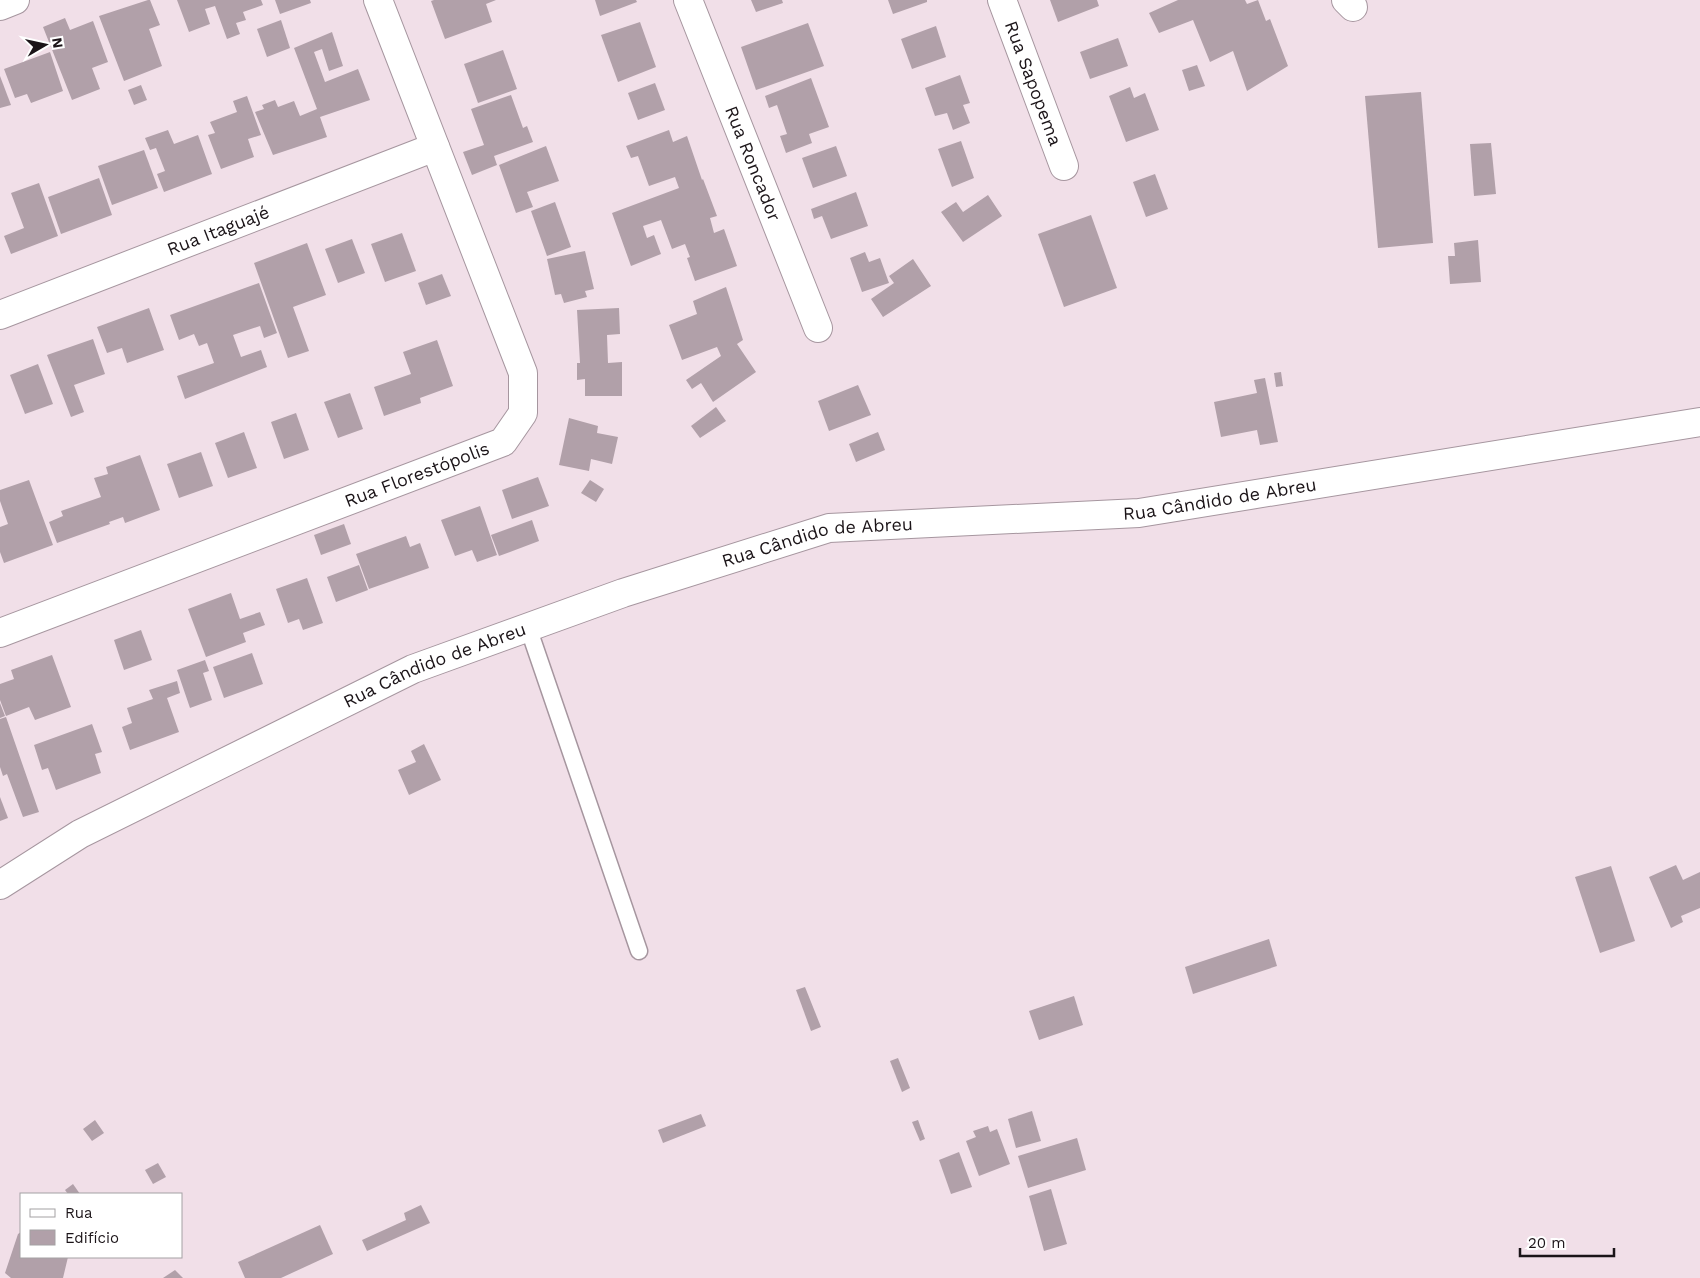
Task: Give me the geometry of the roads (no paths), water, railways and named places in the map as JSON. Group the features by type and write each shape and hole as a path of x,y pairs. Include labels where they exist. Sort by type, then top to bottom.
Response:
{"street":[{"path":"0,6 15,0"},
{"name":"Rua Florestópolis","path":"0,633 503,442 523,413 523,373 378,0"},
{"name":"Rua Roncador","path":"688,0 818,328"},
{"name":"Rua Sapopema","path":"1002,0 1064,166"},
{"name":"Rua Itaguajé","path":"0,315 435,147"},
{"name":"Rua Cândido de Abreu","path":"0,885 80,834 414,669 623,593 829,528 1140,513 1700,422"}],"lane":[{"path":"528,627 639,951"}]}
